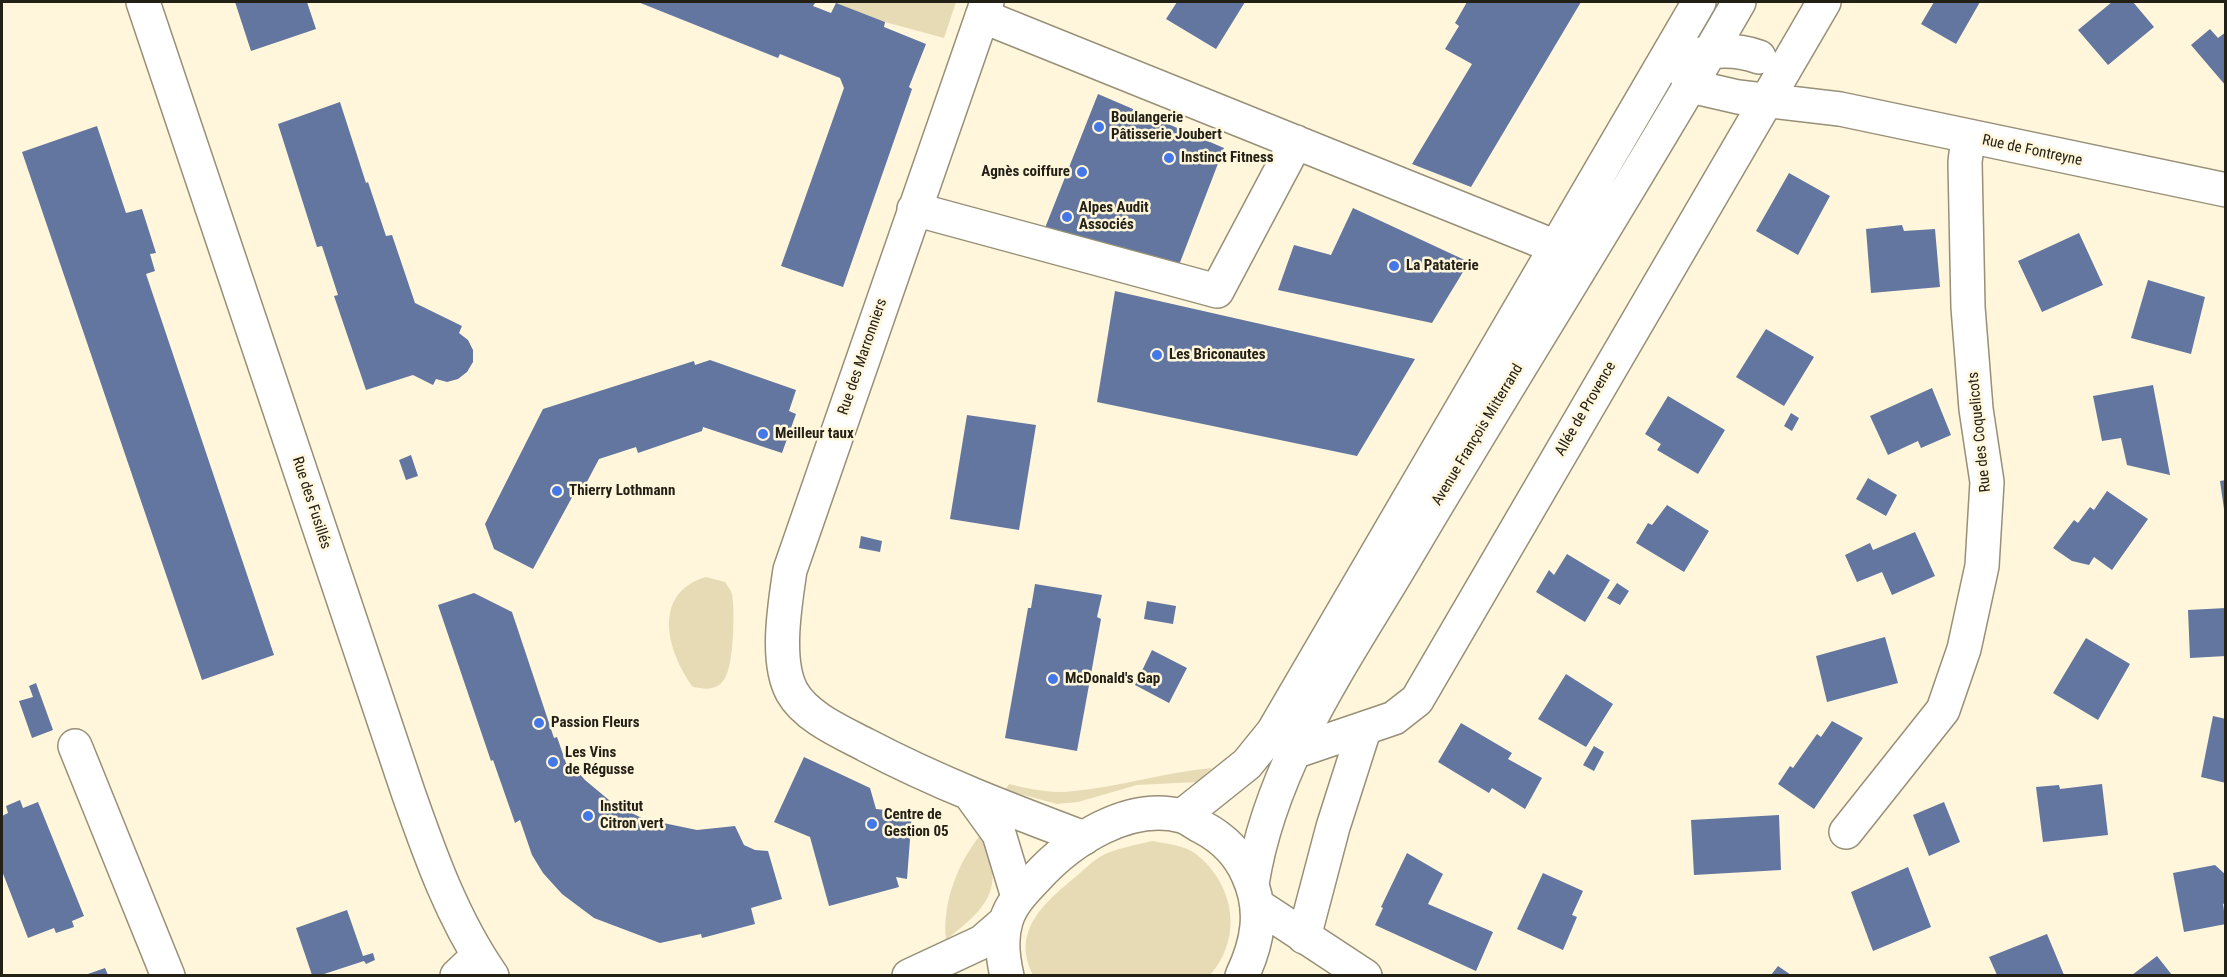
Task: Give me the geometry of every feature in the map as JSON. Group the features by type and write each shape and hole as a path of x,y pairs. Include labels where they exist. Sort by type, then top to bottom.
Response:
{"street":[{"name":"Avenue François Mitterrand","path":"1255,894 1263,830 1294,752 1329,684 1483,424 1686,67 1699,2"},
{"path":"1686,67 1708,18 1712,2"},
{"name":"Avenue François Mitterrand","path":"1182,816 1247,764 1273,732 1556,247 1686,67 1739,2"},
{"path":"1744,2 1768,77"},
{"name":"Allée de Provence","path":"1294,752 1394,718 1417,700 1768,77 1824,2"},
{"name":"Rue des Fusillés","path":"147,8 408,792 435,869 476,969"},
{"path":"985,9 1296,142 1556,247"},
{"name":"Rue des Marronniers","path":"985,9 790,570 783,620 784,663 792,693 821,722 909,767 970,794 1084,838"},
{"path":"1686,67 1741,51 1768,77"},
{"name":"Rue de Fontreyne","path":"1686,67 1699,88 1738,98 1768,77 1839,109 2226,190"},
{"name":"Rue des Coquelicots","path":"1846,832 1943,710 1964,649 1982,566 1988,482 1976,409 1968,307 1965,162 1968,137"},
{"path":"914,209 1217,291 1296,142"},
{"path":"1304,937 1333,827 1364,730"},
{"path":"75,746 168,975"},
{"path":"970,794 999,834 1012,909 1003,941 1007,975"},
{"path":"909,975 982,942 1048,865 1084,838 1106,825 1129,817 1155,815 1182,816 1214,833 1242,861 1255,894 1258,935 1254,951 1242,975"},
{"path":"1255,894 1304,937 1365,975"}],"shaded area":[{"path":"831,2 956,2 944,38 885,22"},
{"path":"706,577 725,582 731,591 733,626 727,675 720,684 705,689 693,687 684,673 671,641 669,625 671,610 677,596 689,585"},
{"path":"1212,768 1197,782 1137,785 1078,802 1057,804 1005,790 1009,784 1066,792"},
{"path":"982,833 992,868 989,894 983,906 946,940 945,926 949,897 959,870 973,844"},
{"path":"1152,841 1181,847 1196,854 1219,881 1226,896 1230,912 1227,945 1210,975 1033,975 1027,960 1028,932 1051,898 1099,857 1115,850"}],"building":[{"path":"235,2 307,2 316,29 251,51"},
{"path":"638,2 812,2 815,3 813,6 831,13 836,3 885,22 884,27 926,44 909,87 912,89 843,287 781,266 844,88 840,78 780,54 778,58"},
{"path":"1177,2 1245,2 1216,49 1166,19"},
{"path":"1467,2 1581,2 1471,187 1412,164 1472,64 1445,49 1459,26 1455,23"},
{"path":"1934,2 1980,2 1956,44 1921,24"},
{"path":"2112,2 2133,2 2154,27 2108,65 2078,30"},
{"path":"2210,29 2218,38 2226,32 2226,86 2191,45"},
{"path":"1098,94 1224,148 1179,265 1043,233"},
{"path":"340,102 366,183 368,182 386,236 392,235 415,303 462,326 459,333 468,340 473,350 473,362 467,372 458,379 447,382 436,379 433,385 413,375 366,390 334,296 338,295 322,246 317,247 278,124"},
{"path":"97,126 126,213 142,209 156,253 150,254 155,271 146,274 274,655 202,680 22,152"},
{"path":"1789,173 1830,196 1798,255 1756,231"},
{"path":"1353,208 1469,262 1432,323 1278,290 1294,245 1331,255"},
{"path":"1902,225 1904,231 1935,229 1940,287 1871,293 1866,229"},
{"path":"2079,233 2103,285 2042,312 2018,261"},
{"path":"2148,280 2205,297 2191,354 2131,338"},
{"path":"1115,291 1415,359 1357,456 1097,402"},
{"path":"1766,329 1814,357 1784,406 1736,377"},
{"path":"710,360 796,390 789,411 796,414 782,453 703,427 702,431 638,453 636,447 599,459 581,493 576,490 533,569 494,549 485,524 543,409 694,361 695,365"},
{"path":"2153,385 2170,475 2127,465 2121,438 2102,441 2093,396"},
{"path":"1932,388 1951,435 1921,448 1918,441 1888,455 1870,416"},
{"path":"1668,396 1725,430 1698,474 1657,450 1661,444 1645,434"},
{"path":"1791,413 1799,418 1792,431 1784,426"},
{"path":"967,415 1036,425 1019,530 950,519"},
{"path":"411,455 418,476 406,480 399,460"},
{"path":"1868,478 1897,495 1886,516 1856,499"},
{"path":"2226,480 2226,509 2224,509 2220,481"},
{"path":"2107,491 2148,519 2112,570 2094,557 2089,565 2072,561 2053,548 2074,520 2078,523 2090,507 2094,510"},
{"path":"1667,505 1709,531 1684,572 1636,543 1648,523 1652,525"},
{"path":"1915,532 1935,576 1892,595 1882,572 1857,582 1845,555 1870,543 1873,550"},
{"path":"861,536 882,541 880,552 859,548"},
{"path":"1567,554 1610,580 1585,622 1536,592 1549,570 1554,575"},
{"path":"1617,583 1629,591 1620,605 1607,598"},
{"name":"McDonald's Gap","path":"1035,584 1102,595 1097,617 1101,619 1077,751 1005,738 1028,608 1031,608"},
{"path":"474,593 512,612 554,738 557,737 567,766 571,764 585,780 615,805 644,819 697,830 735,826 744,845 755,850 768,851 782,899 751,908 755,924 702,938 701,934 660,943 594,918 562,894 543,873 532,855 520,820 515,823 493,760 491,761 438,605"},
{"path":"1147,601 1176,606 1173,624 1144,619"},
{"path":"2226,608 2226,656 2190,658 2188,610"},
{"path":"1885,637 1898,683 1827,702 1816,656"},
{"path":"2086,638 2130,664 2098,720 2053,693"},
{"path":"1152,650 1187,668 1169,703 1135,685"},
{"path":"1566,674 1613,704 1586,747 1538,719"},
{"path":"36,683 53,730 32,738 19,701 33,697 29,686"},
{"path":"2213,716 2226,719 2226,783 2201,777"},
{"path":"1832,721 1863,738 1814,809 1778,784 1790,766 1793,768 1817,734 1821,737"},
{"path":"1461,723 1512,753 1508,759 1542,778 1525,809 1492,788 1489,793 1438,762"},
{"path":"1594,746 1604,752 1594,771 1583,765"},
{"path":"804,757 870,788 876,809 912,813 907,879 896,877 899,887 829,906 810,837 774,822"},
{"path":"2102,784 2108,835 2043,842 2036,787 2059,785 2060,789"},
{"path":"20,800 23,808 38,802 84,916 72,921 74,927 56,933 54,928 28,938 2,871 2,816 8,813 6,806"},
{"path":"1944,802 1960,842 1929,856 1913,815"},
{"path":"1779,815 1781,870 1694,875 1691,820"},
{"path":"1407,853 1443,874 1428,904 1493,932 1476,971 1375,925 1383,908 1381,907"},
{"path":"2215,865 2226,875 2226,903 2223,904 2226,924 2184,932 2173,873"},
{"path":"1908,867 1931,927 1873,951 1851,892"},
{"path":"1543,873 1583,891 1572,915 1577,917 1563,950 1517,929"},
{"path":"347,910 363,956 373,953 375,960 366,964 364,961 321,975 312,975 296,928"},
{"path":"2047,934 2064,975 1997,975 1989,957"},
{"path":"2157,956 2172,975 2132,975"},
{"path":"1778,966 1791,975 1771,975"},
{"path":"105,968 108,975 85,975"}],"place":[{"name":"Boulangerie Pâtisserie Joubert","path":"1099,127"},
{"name":"Instinct Fitness","path":"1169,158"},
{"name":"Agnès coiffure","path":"1082,172"},
{"name":"Alpes Audit Associés","path":"1067,217"},
{"name":"La Pataterie","path":"1394,266"},
{"name":"Les Briconautes","path":"1157,355"},
{"name":"Meilleur taux","path":"763,434"},
{"name":"Thierry Lothmann","path":"557,491"},
{"name":"McDonald's Gap","path":"1053,679"},
{"name":"Passion Fleurs","path":"539,723"},
{"name":"Les Vins de Régusse","path":"553,762"},
{"name":"Institut Citron vert","path":"588,816"},
{"name":"Centre de Gestion 05","path":"872,824"}]}
